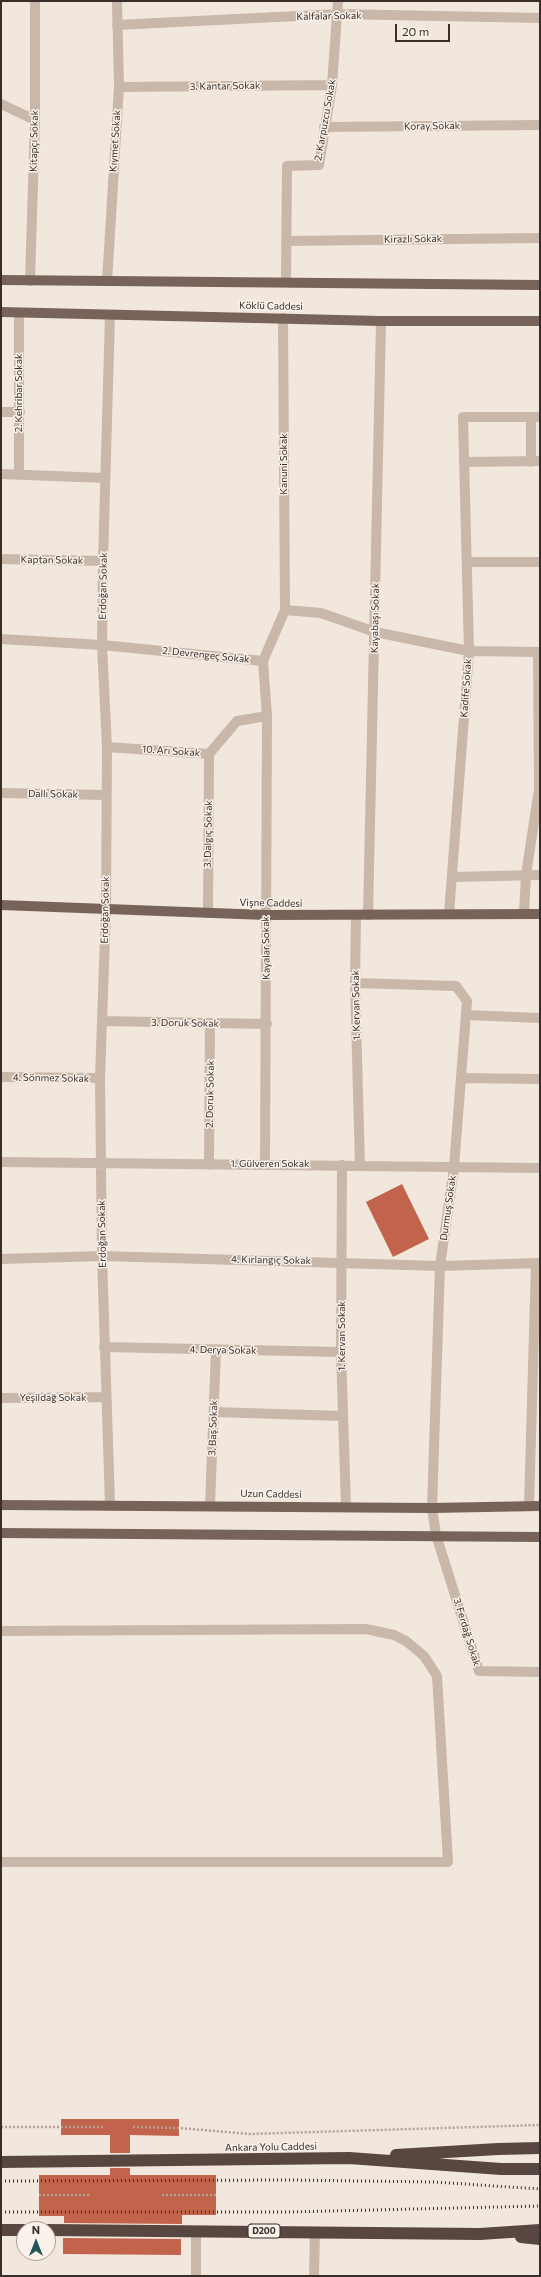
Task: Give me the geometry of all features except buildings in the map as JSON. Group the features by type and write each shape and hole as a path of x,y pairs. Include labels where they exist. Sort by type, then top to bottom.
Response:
{"highway":[{"path":"349,2158 540,2148"},
{"name":"Ankara Yolu Caddesi","path":"1,2162 349,2158 501,2169 540,2169"},
{"path":"1,2230 16,2230"},
{"name":"D200","path":"56,2230 480,2234 540,2230"},
{"path":"480,2234 540,2239"}],"main road":[{"path":"1,280 540,284"},
{"name":"Köklü Caddesi","path":"1,312 381,321 540,321"},
{"name":"Vişne Caddesi","path":"1,905 266,915 540,914"},
{"name":"Uzun Caddesi","path":"1,1505 210,1505 432,1508 540,1506"},
{"path":"1,1533 436,1535 540,1537"}],"street":[{"name":"Kitapçı Sokak","path":"30,281 35,120 35,1"},
{"name":"Kıymet Sokak","path":"107,281 119,87 117,1"},
{"name":"2. Karpuzcu Sokak","path":"286,282 287,166 319,165 332,85 338,1"},
{"name":"Kalfalar Sokak","path":"117,25 338,14 540,18"},
{"name":"3. Kantar Sokak","path":"119,87 332,85"},
{"path":"1,104 35,120"},
{"name":"Koray Sokak","path":"324,127 540,125"},
{"name":"Kirazlı Sokak","path":"286,241 540,238"},
{"name":"2. Kehribar Sokak","path":"19,313 19,474"},
{"name":"Erdoğan Sokak","path":"110,315 102,645 107,747 106,909 100,1078 104,1347 110,1505"},
{"name":"Kanuni Sokak","path":"283,318 285,610"},
{"name":"Kayabaşı Sokak","path":"368,915 381,321"},
{"path":"1,412 20,412"},
{"name":"Kadife Sokak","path":"449,914 469,651 463,417 535,417"},
{"path":"464,462 536,461 535,417"},
{"path":"1,474 105,478"},
{"name":"Kaptan Sokak","path":"1,559 103,561"},
{"path":"467,562 540,562"},
{"path":"285,610 321,613 375,632 469,651 539,652 539,789 526,875 524,914"},
{"name":"2. Devrengeç Sokak","path":"1,639 102,645 263,661 285,610"},
{"name":"Kayalar Sokak","path":"263,661 267,716 267,1024 265,1164"},
{"name":"10. Arı Sokak","path":"107,747 209,754 237,721 267,716"},
{"name":"3. Dalgıç Sokak","path":"208,914 209,754"},
{"name":"Dallı Sokak","path":"1,793 106,795"},
{"path":"452,877 540,875"},
{"name":"1. Kervan Sokak","path":"356,915 355,983 360,1166"},
{"name":"Durmuş Sokak","path":"355,983 456,986 467,1001 454,1167 440,1266 432,1508 436,1535"},
{"path":"466,1015 540,1018"},
{"name":"3. Doruk Sokak","path":"102,1021 267,1024"},
{"name":"2. Doruk Sokak","path":"209,1164 210,1023"},
{"name":"4. Sönmez Sokak","path":"1,1077 100,1078"},
{"path":"461,1078 540,1079"},
{"name":"1. Gülveren Sokak","path":"1,1162 540,1168"},
{"name":"1. Kervan Sokak","path":"342,1165 341,1352 346,1507"},
{"name":"4. Kırlangıç Sokak","path":"1,1259 102,1256 440,1266 538,1263"},
{"path":"529,1506 537,1406 538,1263"},
{"name":"4. Derya Sokak","path":"104,1347 341,1352"},
{"name":"3. Baş Sokak","path":"210,1505 216,1350"},
{"name":"Yeşildağ Sokak","path":"1,1398 106,1397"},
{"path":"214,1412 343,1416"},
{"name":"3. Ferdağ Sokak","path":"436,1535 479,1671 540,1672"},
{"path":"1,1632 366,1629 394,1635 406,1641 424,1656 437,1676 448,1862 1,1862"},
{"path":"196,2231 196,2276"},
{"path":"314,2276 315,2232"}],"path":[{"path":"132,2127 179,2128 250,2134 540,2125"},
{"path":"1,2127 105,2127"},
{"path":"38,2195 89,2195"},
{"path":"162,2195 216,2195"}],"railway":[{"path":"1,2181 289,2180 434,2182 540,2189"},
{"path":"1,2212 288,2212 540,2206"}]}
